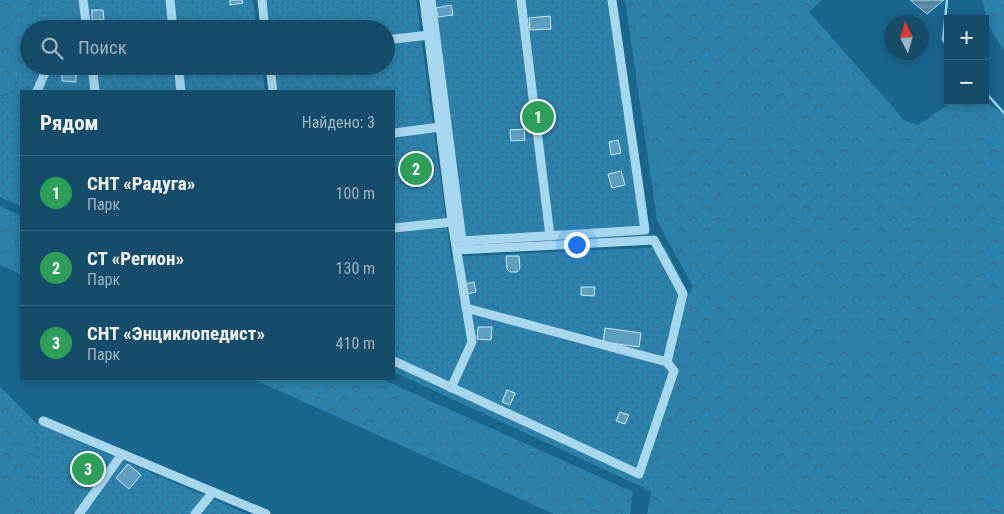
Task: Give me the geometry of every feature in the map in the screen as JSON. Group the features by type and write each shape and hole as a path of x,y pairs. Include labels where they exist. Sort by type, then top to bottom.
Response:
{"street":[{"path":"83,0 86,20"},
{"path":"170,0 172,20"},
{"path":"262,0 264,20"},
{"path":"424,0 452,222 472,342 451,388"},
{"path":"431,0 462,241 645,230 612,0"},
{"path":"521,0 550,236"},
{"path":"395,39 429,35"},
{"path":"37,90 44,75"},
{"path":"93,75 95,90"},
{"path":"179,75 181,90"},
{"path":"271,75 273,90"},
{"path":"395,133 440,127"},
{"path":"395,228 452,222"},
{"path":"456,250 654,240 683,294 667,362"},
{"path":"395,361 639,474 674,371 667,362 466,308"},
{"path":"43,421 266,514"},
{"path":"79,514 122,454"},
{"path":"195,514 213,492"}],"green space":[{"path":"0,0 35,0 31,20 20,20 20,68 15,90 0,100"},
{"path":"35,0 253,0 256,20 31,20"},
{"path":"267,0 416,0 451,257 665,247 689,294 653,492 395,372 395,90 278,90 276,75 395,75 395,20 269,20"},
{"path":"428,0 616,0 650,235 459,246"},
{"path":"625,0 822,0 809,12 905,121 918,125 948,105 989,105 1004,114 1004,514 647,514 689,294 693,287 657,220"},
{"path":"982,0 1004,0 1004,50 990,26 989,15 985,14"},
{"path":"20,68 20,75 263,75 265,90 20,90 20,206 0,197 0,100 15,90"},
{"path":"0,206 20,216 20,274 0,265"},
{"path":"255,380 384,380 633,492 630,514 554,514"},
{"path":"0,386 36,423 34,514 0,514"},
{"path":"36,423 247,514 34,514"}],"shaded area":[{"path":"910,0 944,0 927,14"}],"building":[{"path":"230,0 242,0 243,3 230,5"},
{"path":"451,5 453,15 438,17 436,8"},
{"path":"92,10 103,10 104,20 92,20"},
{"path":"550,16 551,29 530,30 529,18"},
{"path":"62,75 76,75 76,82 62,81"},
{"path":"524,129 525,140 511,141 510,130"},
{"path":"618,140 621,153 611,155 609,142"},
{"path":"621,171 625,185 612,188 608,174"},
{"path":"506,256 519,256 520,268 517,272 510,272 507,269"},
{"path":"474,282 476,292 467,294 465,284"},
{"path":"581,287 595,287 594,296 581,295"},
{"path":"478,327 492,327 491,340 477,339"},
{"path":"605,328 641,333 639,347 603,342"},
{"path":"507,390 515,393 510,405 502,402"},
{"path":"620,412 629,415 625,424 616,421"},
{"path":"128,464 141,475 129,489 116,478"}],"waterway":[{"path":"946,15 947,0"},
{"path":"944,30 944,41"},
{"path":"989,96 1004,113"}],"place":[{"name":"СНТ «Радуга»","path":"538,117"},
{"name":"СТ «Регион»","path":"416,169"},
{"name":"СНТ «Энциклопедист»","path":"88,469"}]}
